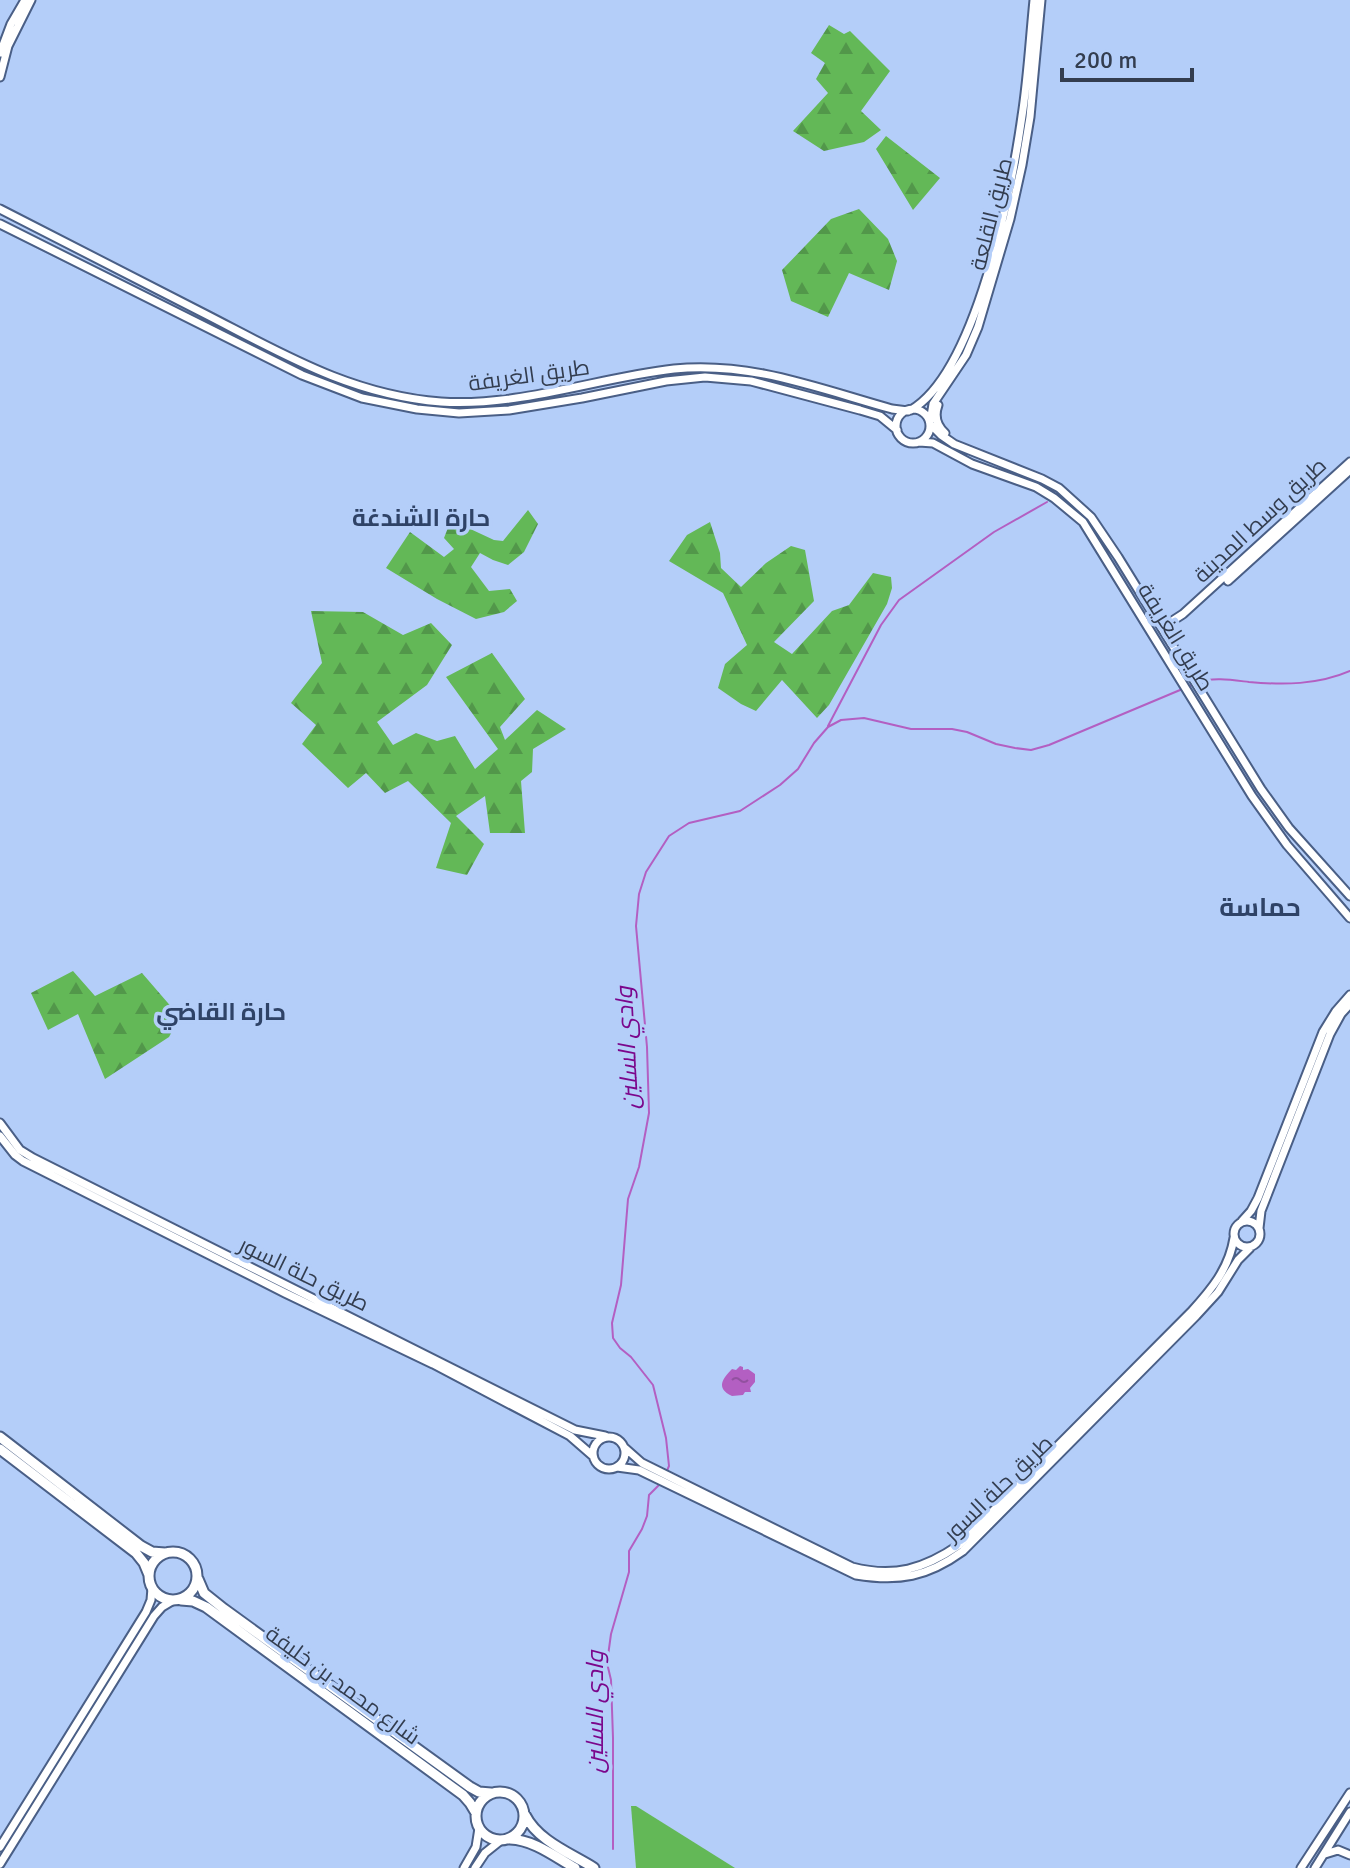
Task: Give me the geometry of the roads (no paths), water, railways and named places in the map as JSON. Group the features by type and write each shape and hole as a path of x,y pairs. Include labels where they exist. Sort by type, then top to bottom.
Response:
{"highway":[{"path":"0,1437 141,1546 152,1552 187,1555 197,1568 198,1579 193,1592 177,1600 163,1598 152,1588 144,1563 136,1553 0,1449"},
{"path":"149,1575 152,1564 165,1553"},
{"name":"شارع محمد بن خليفة","path":"198,1579 204,1593 224,1609 470,1787 491,1793"},
{"name":"شارع محمد بن خليفة","path":"177,1600 197,1602 206,1607 463,1795 476,1813"},
{"path":"575,1868 534,1844 486,1836 479,1828 476,1813 479,1803 491,1793 501,1791 511,1794 522,1804 531,1826 541,1836 594,1868"},
{"path":"505,1840 521,1829 525,1814"}],"main road":[{"path":"0,53 11,24 25,0"},
{"path":"0,77 8,46 31,0"},
{"name":"طريق القلعة","path":"909,410 918,406 932,391 950,366 968,330 985,281 1005,206 1021,122 1034,0"},
{"name":"طريق القلعة","path":"930,423 933,404 966,355 986,305 1010,219 1030,117 1041,0"},
{"name":"طريق الغريفة","path":"0,209 320,372 365,389 461,403 507,400 676,369 714,367 744,369 892,409 909,410"},
{"name":"طريق الغريفة","path":"0,224 302,375 362,398 417,409 459,413 509,410 690,378 751,381 880,416 897,430"},
{"path":"954,444 939,427 936,414 966,355"},
{"path":"582,398 578,397 580,391 621,379"},
{"path":"909,410 925,414 930,423 926,437 919,442 904,441 897,430 899,418 909,410"},
{"name":"طريق الغريفة","path":"930,423 954,444 1059,488 1091,517 1261,789 1350,896"},
{"name":"طريق الغريفة","path":"919,442 933,443 972,464 1036,487 1083,522 1231,764 1287,845 1350,917"},
{"name":"طريق وسط المدينة","path":"1156,619 1166,625 1183,614 1350,462"},
{"name":"طريق وسط المدينة","path":"1172,644 1172,628 1350,470"},
{"path":"1350,995 1323,1032 1258,1198 1251,1211 1236,1226 1234,1238 1238,1245 1250,1248 1258,1242 1261,1211 1330,1034 1350,1004"},
{"name":"طريق حلة السور","path":"0,1123 20,1150 33,1158 575,1430 605,1436"},
{"name":"طريق حلة السور","path":"0,1136 23,1161 433,1364 570,1436 593,1456"},
{"path":"1242,1221 1252,1222 1259,1228"},
{"name":"طريق حلة السور","path":"617,1467 659,1476 852,1567 888,1572 927,1564 959,1545 1199,1304 1213,1288 1226,1265 1234,1238"},
{"name":"طريق حلة السور","path":"670,1481 856,1575 882,1579 926,1572 963,1551 1212,1300 1238,1260 1250,1248"},
{"path":"605,1436 615,1437 625,1448 625,1458 617,1467 603,1468 593,1456 594,1446 605,1436"},
{"name":"طريق حلة السور","path":"625,1448 659,1476"},
{"path":"0,1847 146,1612 152,1588"},
{"path":"0,1864 154,1616 162,1607 177,1600"},
{"path":"1301,1868 1350,1793"},
{"path":"1315,1868 1350,1812"},
{"path":"464,1868 476,1847 479,1828"},
{"path":"1337,1833 1340,1845 1350,1853"},
{"path":"475,1868 489,1847 505,1840"},
{"path":"1323,1855 1338,1850 1350,1853"}],"water":[{"path":"740,1366 755,1374 755,1382 750,1388 751,1392 732,1396 724,1390 722,1383 732,1369"}],"waterway":[{"path":"828,726 881,625 899,600 994,532 1047,502"},
{"path":"1198,682 1217,679 1287,684 1326,679 1350,671"},
{"name":"وادي السلين","path":"666,1473 669,1466 666,1438 653,1385 613,1338 612,1323 621,1285 628,1199 639,1167 649,1113 647,1047 636,926 639,894 646,872 669,836 689,823 740,811 780,785 798,769 828,727 841,720 864,718 911,729 952,729 996,744 1031,750 1192,685"},
{"name":"وادي السلين","path":"613,1849 613,1738 611,1680 607,1663 611,1634 629,1572 629,1551 647,1516 649,1495 662,1482"}],"district":[{"name":"حارة الشندغة","path":"421,518"},
{"name":"حماسة","path":"1260,908"},
{"name":"حارة القاضي","path":"221,1012"}]}
